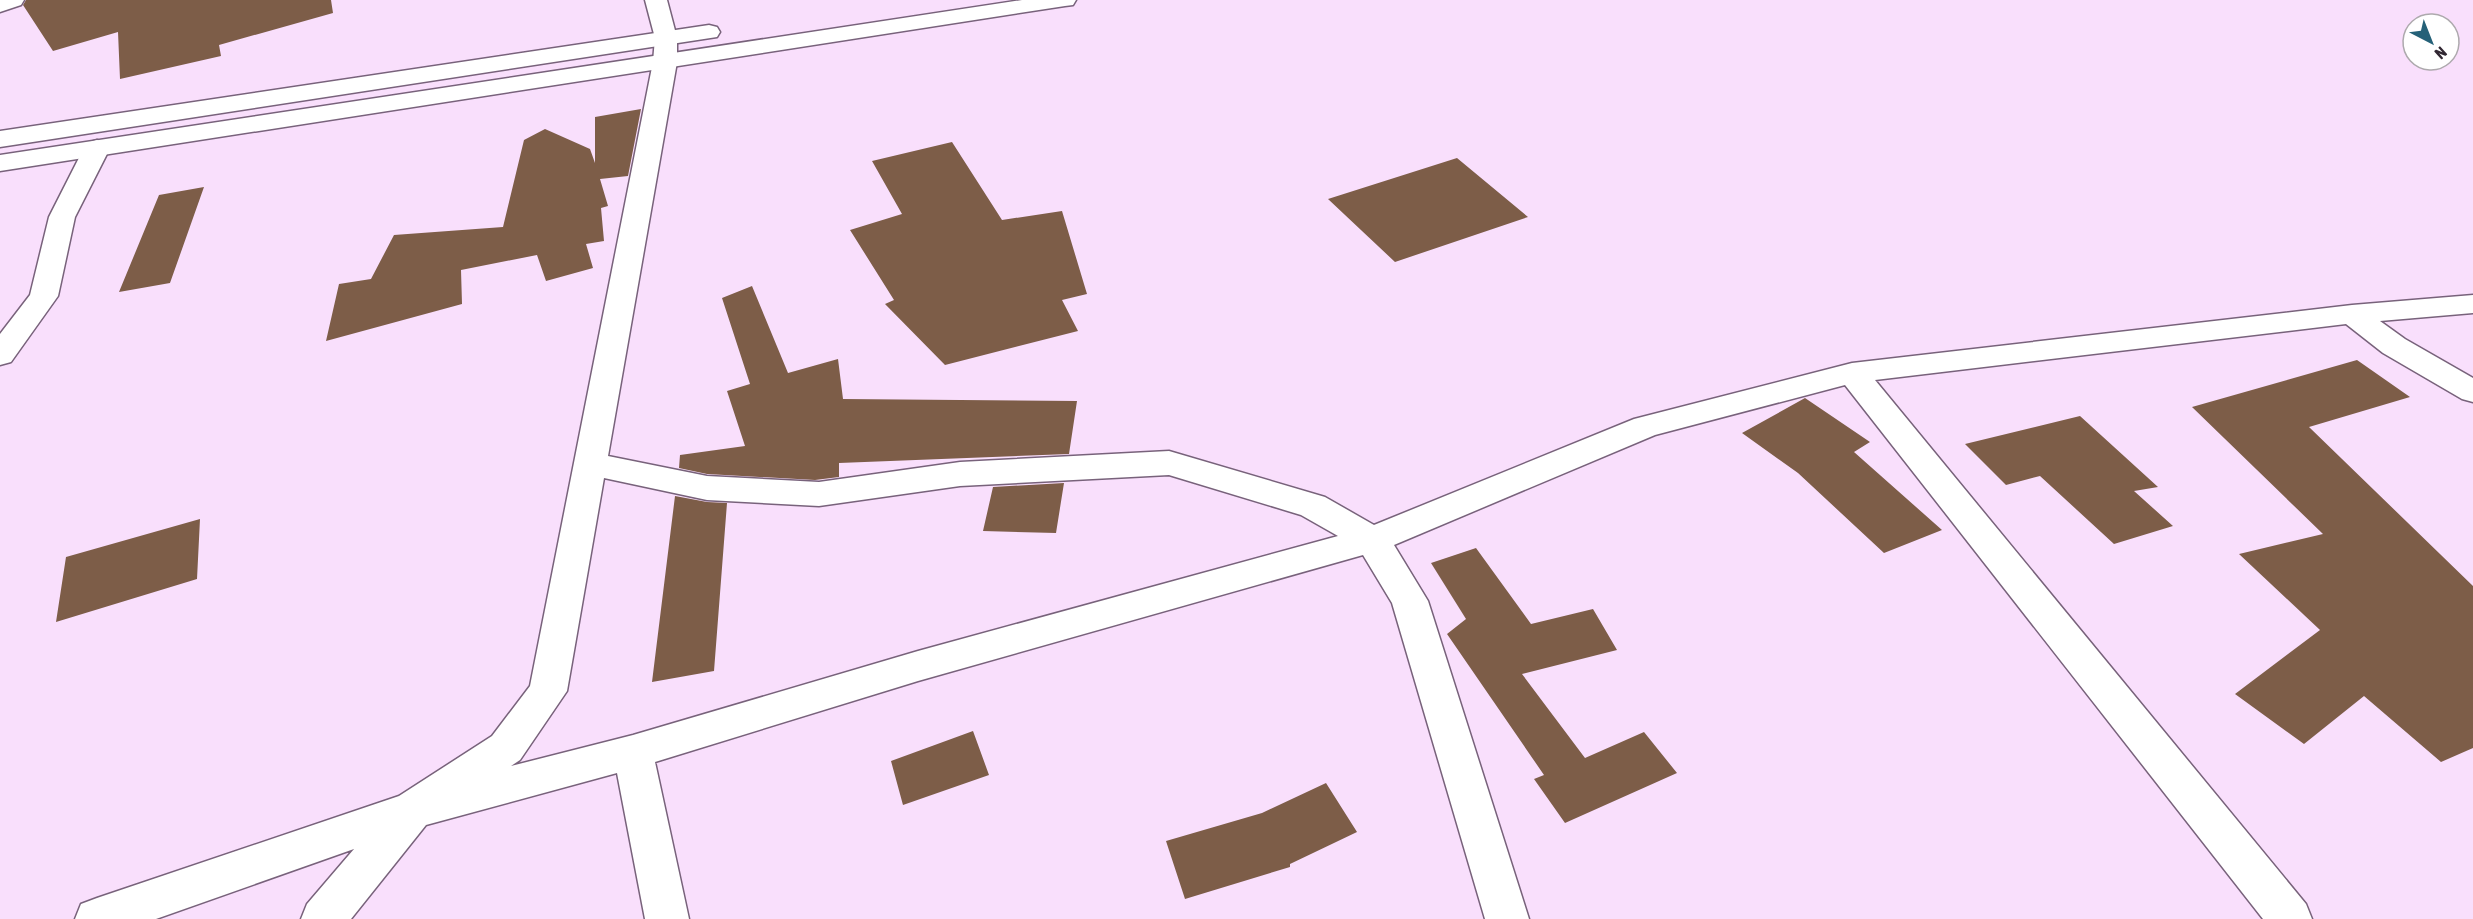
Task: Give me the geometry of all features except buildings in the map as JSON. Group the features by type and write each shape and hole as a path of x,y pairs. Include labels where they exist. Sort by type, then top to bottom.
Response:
{"street":[{"path":"0,5 13,0"},
{"path":"323,919 413,810 507,748 548,692 666,50 656,0"},
{"path":"817,16 922,0"},
{"path":"0,139 666,50 1065,0"},
{"path":"0,163 666,50 736,28"},
{"path":"0,355 44,296 62,217 97,148"},
{"path":"97,919 413,810 633,752 918,666 1372,540 1645,427 1852,373 2352,314 2473,304"},
{"path":"2352,314 2394,346 2473,392"},
{"path":"1852,373 2290,919"},
{"path":"591,464 707,488 819,494 960,474 1169,463 1313,506 1372,540 1410,601 1507,919"},
{"path":"633,752 667,919"}]}
